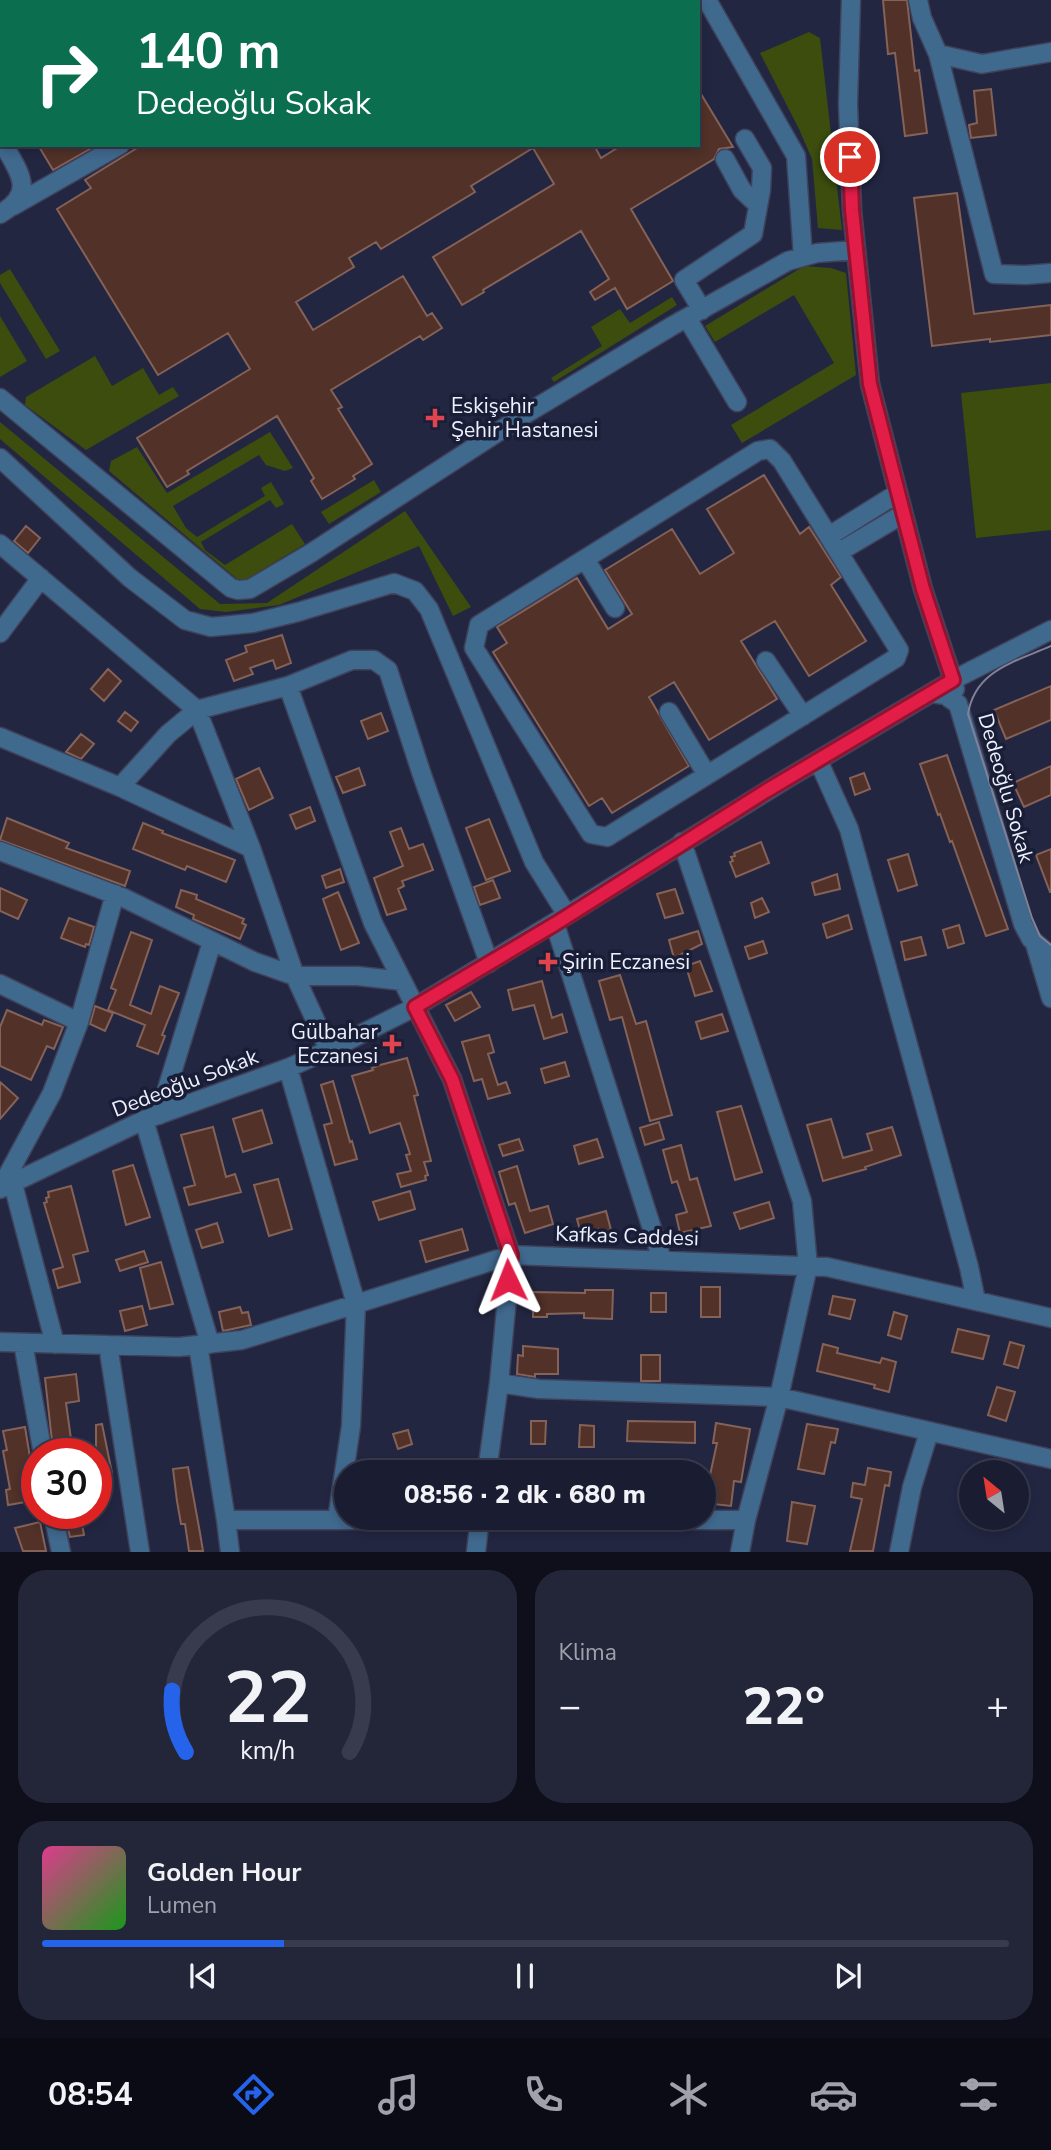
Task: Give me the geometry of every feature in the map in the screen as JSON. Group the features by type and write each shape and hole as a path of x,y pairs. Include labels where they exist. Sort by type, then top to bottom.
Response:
{"street":[{"path":"707,0 796,156 803,257"},
{"name":"Dedeoğlu Sokak","path":"851,0 848,104 852,210 870,384 923,589 953,680 1019,911 1031,939 1051,956"},
{"path":"918,0 922,18 938,54 994,274 1051,273"},
{"path":"938,54 982,64 1051,52"},
{"path":"737,402 695,314 684,280 753,234 762,168 745,139"},
{"path":"5,147 22,178 22,191 7,210"},
{"path":"7,210 117,147"},
{"path":"725,159 743,190 758,205"},
{"path":"0,398 231,588 250,589 312,553 529,412 788,261 817,253 856,250"},
{"path":"770,449 782,461 829,536 899,650 896,658 607,837 591,834 474,648 479,625 758,451 770,449"},
{"path":"0,457 130,578 185,620 211,627 253,623 394,583 415,591 429,609 534,862 561,920 662,1261"},
{"path":"829,536 898,493"},
{"path":"839,552 904,514"},
{"path":"0,544 197,710 251,848 295,976 329,1050"},
{"path":"584,559 615,608"},
{"path":"0,633 41,578"},
{"path":"953,680 1051,630"},
{"path":"120,787 168,734 197,710 288,686 352,660 374,660 388,670 489,963"},
{"path":"766,660 803,716"},
{"name":"Dedeoğlu Sokak","path":"5,1181 152,1117 288,1068 415,1007 561,920 682,842 953,680"},
{"path":"288,686 373,923 452,1079 511,1255 489,1460"},
{"name":"Dedeoğlu Sokak","path":"932,693 945,695 958,704"},
{"path":"669,712 707,775"},
{"path":"0,737 120,787 251,848"},
{"path":"818,760 849,829 976,1301"},
{"path":"682,842 802,1201 808,1266 740,1552"},
{"path":"0,851 115,894 255,962 295,976 358,976 402,981"},
{"path":"55,1343 5,1181 52,1093 79,1022 115,894"},
{"path":"212,942 152,1117 204,1344 230,1552"},
{"path":"1035,943 1051,998"},
{"path":"0,984 79,1022"},
{"path":"288,1068 356,1304 351,1426 346,1460"},
{"name":"Kafkas Caddesi","path":"0,1342 179,1347 242,1340 511,1255 827,1267 1051,1318"},
{"path":"23,1343 40,1438"},
{"path":"108,1345 140,1552"},
{"path":"499,1383 539,1389 779,1397 1051,1459"},
{"path":"898,1552 912,1487 929,1432"},
{"path":"226,1520 334,1520"},
{"path":"716,1521 746,1520"},
{"path":"56,1529 61,1552"},
{"path":"476,1552 479,1530"}],"green space":[{"path":"809,32 820,38 842,230 818,228 812,159 760,53"},
{"path":"804,266 831,268 846,273 856,375 742,443 731,425 834,363 794,295 715,342 705,326"},
{"path":"10,269 60,351 46,359 0,283 0,275"},
{"path":"672,297 677,305 554,382 551,378 602,346 591,327 620,309 630,323"},
{"path":"0,316 27,361 0,377"},
{"path":"95,356 112,386 143,368 159,395 173,387 179,396 86,450 25,405 26,397"},
{"path":"1051,383 1051,530 976,538 961,393"},
{"path":"0,422 220,604 267,603 405,511 471,607 453,616 419,546 279,605 226,612 200,609 0,439"},
{"path":"270,432 293,468 285,471 266,465 259,455 173,506 186,528 197,537 265,496 261,488 271,482 284,504 276,508 270,500 201,542 205,550 225,565 292,524 305,544 245,580 237,579 109,471 111,461 137,447 167,493"},
{"path":"374,480 381,492 329,524 321,512"}],"building":[{"path":"883,0 907,0 915,71 919,70 927,133 905,136 895,53 888,54"},
{"path":"991,89 996,135 971,138 969,125 977,123 974,91"},
{"path":"700,92 733,147 719,149 714,159 631,209 673,281 627,309 615,288 595,300 590,292 609,279 581,231 462,305 433,257 554,184 533,148 471,186 475,192 381,249 376,242 349,258 354,267 296,302 313,330 403,276 427,316 432,313 442,328 423,340 420,336 331,390 342,407 338,409 372,464 353,476 355,479 322,499 311,481 314,478 277,416 187,471 189,474 167,487 137,438 250,369 228,333 158,375 57,209 91,188 85,180 139,147 595,147 601,158 619,147 700,147"},
{"path":"39,147 93,147 53,170"},
{"path":"957,193 974,314 1051,305 1051,335 932,346 914,198"},
{"path":"764,475 800,534 809,527 841,577 831,585 866,641 809,676 775,621 741,641 777,699 709,740 674,682 649,697 689,766 612,813 602,798 589,806 493,652 507,643 497,627 577,578 608,629 632,614 605,570 672,529 700,574 734,553 707,509"},
{"path":"26,526 40,538 28,553 14,541"},
{"path":"282,635 291,663 276,669 273,660 250,668 253,674 234,681 226,660 247,652 245,646"},
{"path":"108,669 121,681 104,701 91,689"},
{"path":"1051,686 1051,720 1006,739 994,710"},
{"path":"125,712 138,722 131,731 118,721"},
{"path":"381,713 388,731 368,739 361,721"},
{"path":"81,734 94,744 81,759 66,752"},
{"path":"947,755 1008,929 986,936 952,841 950,842 940,814 938,815 920,764"},
{"path":"1051,766 1051,795 1024,807 1013,783"},
{"path":"259,768 273,798 249,810 236,779"},
{"path":"359,768 365,785 343,793 336,777"},
{"path":"864,773 870,789 855,795 850,778"},
{"path":"310,807 315,821 296,829 290,815"},
{"path":"7,818 69,843 66,848 130,871 125,886 0,840"},
{"path":"489,819 510,871 486,880 466,828"},
{"path":"143,823 163,831 162,833 235,860 226,882 187,866 185,870 133,849"},
{"path":"401,828 409,849 423,844 433,870 402,881 404,886 398,889 406,909 387,915 374,878 403,866 390,832"},
{"path":"761,842 769,863 736,877 730,862 733,861 731,857 735,856 734,853"},
{"path":"1051,849 1051,892 1050,892 1036,855"},
{"path":"908,854 917,885 898,891 888,860"},
{"path":"340,869 344,882 326,888 322,876"},
{"path":"837,874 840,889 815,895 812,883"},
{"path":"493,880 500,898 480,905 474,887"},
{"path":"0,888 27,900 18,919 0,911"},
{"path":"675,889 683,913 665,918 657,894"},
{"path":"181,890 197,895 196,899 244,919 242,923 246,925 240,939 193,919 194,915 176,907"},
{"path":"338,892 359,943 341,950 323,899"},
{"path":"762,898 769,912 755,918 751,903"},
{"path":"848,915 852,929 827,938 823,924"},
{"path":"69,918 94,927 89,945 86,944 85,947 61,938"},
{"path":"959,925 964,943 948,948 943,930"},
{"path":"698,931 702,944 674,958 669,940"},
{"path":"131,932 152,940 130,1005 151,1014 160,986 179,993 162,1035 165,1036 158,1054 137,1046 145,1025 108,1010 116,990 111,988"},
{"path":"921,937 926,955 905,960 901,942"},
{"path":"763,941 767,953 749,959 745,947"},
{"path":"700,961 712,991 695,996 686,966"},
{"path":"620,975 636,1024 646,1021 672,1115 650,1121 622,1017 610,1020 599,981"},
{"path":"542,981 552,1018 562,1014 567,1032 544,1039 534,1005 513,1010 508,990"},
{"path":"471,992 480,1007 455,1021 446,1005"},
{"path":"95,1006 113,1013 105,1031 90,1024"},
{"path":"7,1010 42,1025 44,1020 63,1027 54,1049 47,1046 31,1080 0,1066 0,1027"},
{"path":"722,1014 728,1031 701,1039 696,1022"},
{"path":"489,1035 494,1052 488,1054 498,1085 506,1082 510,1093 488,1099 482,1079 474,1081 462,1042"},
{"path":"407,1058 418,1095 414,1096 431,1161 424,1162 428,1175 425,1176 426,1180 401,1187 397,1174 411,1171 406,1155 410,1154 400,1123 370,1133 352,1076"},
{"path":"565,1062 569,1076 545,1083 541,1069"},
{"path":"333,1081 357,1159 335,1165 324,1125 332,1123 321,1085"},
{"path":"0,1082 18,1098 0,1119"},
{"path":"741,1106 762,1172 735,1180 717,1112"},
{"path":"262,1110 272,1143 243,1152 233,1119"},
{"path":"831,1119 843,1158 872,1150 867,1134 892,1127 901,1155 865,1167 866,1169 823,1181 807,1125"},
{"path":"659,1122 664,1139 645,1145 640,1128"},
{"path":"213,1127 226,1177 235,1174 241,1192 189,1205 184,1188 195,1185 181,1135"},
{"path":"519,1139 523,1150 503,1156 499,1145"},
{"path":"597,1139 603,1157 579,1164 574,1146"},
{"path":"681,1145 690,1180 697,1178 711,1226 680,1233 676,1215 687,1212 677,1181 672,1183 663,1150"},
{"path":"133,1165 150,1217 126,1225 113,1171"},
{"path":"517,1166 530,1211 548,1206 553,1224 525,1233 515,1203 509,1205 499,1172"},
{"path":"278,1179 292,1229 269,1236 254,1185"},
{"path":"71,1186 88,1251 73,1255 80,1282 58,1288 53,1270 63,1267 44,1203 49,1197 48,1192"},
{"path":"410,1191 415,1209 379,1220 373,1202"},
{"path":"769,1202 774,1218 740,1229 734,1213"},
{"path":"606,1211 611,1230 599,1233 598,1229 581,1234 577,1219"},
{"path":"217,1223 223,1242 202,1248 196,1230"},
{"path":"462,1229 468,1250 426,1262 420,1241"},
{"path":"144,1251 148,1262 120,1271 116,1260"},
{"path":"161,1262 173,1304 150,1309 140,1268"},
{"path":"701,1287 720,1287 720,1317 701,1317"},
{"path":"585,1290 613,1290 612,1319 584,1318 584,1313 533,1317 533,1292 585,1293"},
{"path":"651,1293 666,1293 666,1312 651,1312"},
{"path":"833,1296 855,1300 850,1319 829,1314"},
{"path":"142,1306 147,1325 125,1331 120,1311"},
{"path":"240,1307 242,1313 248,1312 251,1325 223,1331 219,1312"},
{"path":"894,1312 907,1316 901,1339 888,1335"},
{"path":"958,1329 989,1336 983,1359 952,1352"},
{"path":"1010,1342 1024,1346 1018,1368 1004,1364"},
{"path":"823,1344 838,1348 837,1353 880,1363 882,1358 896,1362 889,1392 874,1388 875,1385 817,1371"},
{"path":"523,1346 558,1349 558,1374 535,1374 535,1377 517,1374 518,1355 523,1356"},
{"path":"641,1355 660,1355 660,1381 641,1381"},
{"path":"76,1374 79,1401 66,1403 71,1438 52,1438 45,1378"},
{"path":"997,1387 1015,1392 1006,1421 988,1415"},
{"path":"531,1421 546,1421 545,1444 531,1444"},
{"path":"628,1421 695,1422 695,1443 627,1441"},
{"path":"716,1423 750,1429 741,1482 734,1481 731,1506 716,1504 716,1460 713,1460 717,1443 713,1443"},
{"path":"102,1424 105,1438 96,1438 96,1425"},
{"path":"807,1424 838,1429 835,1443 831,1442 824,1474 798,1469"},
{"path":"580,1425 594,1426 594,1447 579,1447"},
{"path":"25,1427 27,1438 21,1438 21,1503 8,1505 6,1490 10,1489 3,1451 7,1450 3,1431"},
{"path":"408,1430 412,1444 398,1449 393,1434"},
{"path":"188,1467 203,1551 189,1551 185,1524 181,1524 173,1469"},
{"path":"868,1468 891,1472 889,1486 885,1485 873,1551 850,1551 862,1499 851,1497 853,1483 865,1485"},
{"path":"792,1502 815,1506 807,1544 787,1541"},
{"path":"15,1528 41,1529 46,1551 23,1551"},
{"path":"68,1529 83,1529 84,1535 70,1537"}],"tram line":[{"path":"1051,646 1011,663 988,677 972,699 968,714 1032,918 1040,936 1051,945"}],"place":[{"name":"Eskişehir Şehir Hastanesi","path":"435,418"},
{"name":"Şirin Eczanesi","path":"548,962"},
{"name":"Gülbahar Eczanesi","path":"392,1044"}],"route":[{"path":"508,1280 511,1255 452,1079 415,1007 555,924 766,791 953,680 923,589 870,384 852,210 850,157"}]}
